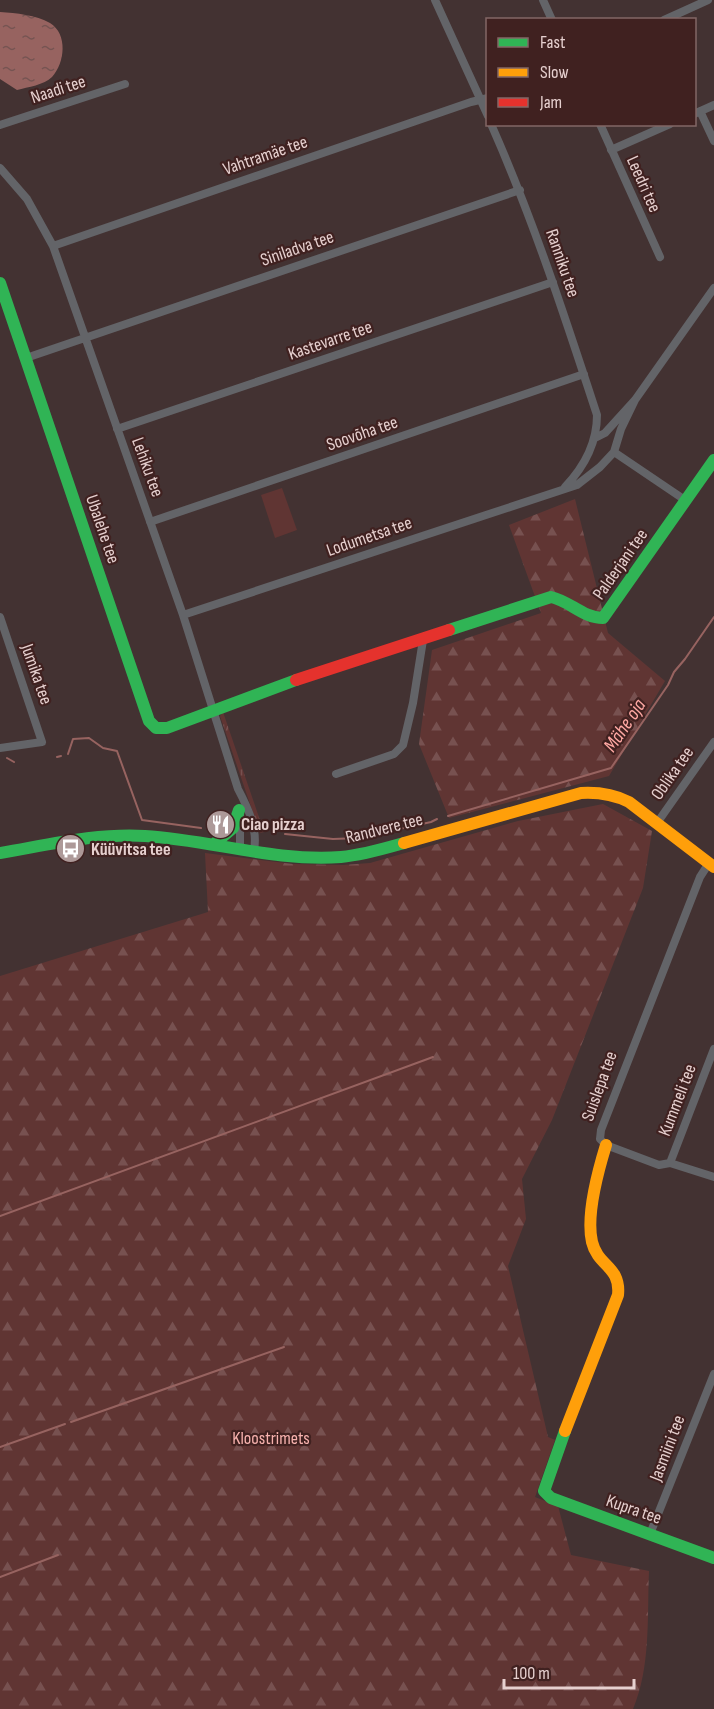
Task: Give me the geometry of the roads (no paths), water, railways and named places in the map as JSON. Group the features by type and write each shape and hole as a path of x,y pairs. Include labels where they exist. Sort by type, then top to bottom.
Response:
{"street":[{"path":"435,0 484,99"},
{"path":"543,0 551,18"},
{"path":"668,18 708,0"},
{"name":"Naadi tee","path":"0,125 125,84"},
{"name":"Vahtramäe tee","path":"53,246 484,99"},
{"path":"714,105 697,112 714,141"},
{"name":"Ranniku tee","path":"492,126 520,190 553,282 599,417 599,437"},
{"name":"Leedri tee","path":"601,126 660,257"},
{"path":"611,150 665,126"},
{"name":"Lehiku tee","path":"0,168 27,199 53,246 183,615 238,789 254,827 255,850"},
{"name":"Siniladva tee","path":"26,358 520,190"},
{"name":"Kastevarre tee","path":"117,429 553,282"},
{"name":"Ubalehe tee","path":"0,283 149,721 156,728 167,728 213,711"},
{"path":"564,487 585,462 599,437 635,400 714,288"},
{"name":"Soovõha tee","path":"150,522 584,374"},
{"path":"599,437 594,451 599,456 605,457 614,450 635,400"},
{"path":"599,417 610,423 618,420"},
{"path":"599,437 612,436 614,450 685,500"},
{"name":"Lodumetsa tee","path":"183,615 564,487 577,485 591,475 614,450"},
{"name":"Palderjani tee","path":"213,711 293,681 551,597 560,598 598,620 603,618 714,460"},
{"name":"Jumika tee","path":"0,617 42,742 0,748"},
{"path":"336,774 394,754 403,745 413,703 423,640"},
{"name":"Oblika tee","path":"657,822 714,742"},
{"name":"Lehiku tee","path":"238,789 240,848"},
{"name":"Randvere tee","path":"0,852 117,835 169,837 296,856 337,857 368,853 581,793 605,793 622,798 657,822 711,865"},
{"path":"214,844 233,828 239,810"},
{"name":"Suislepa tee","path":"544,1491 555,1456 618,1295 619,1284 616,1275 598,1256 592,1242 591,1224 596,1179 606,1144 600,1139 601,1130 700,877 711,865"},
{"name":"Kummeli tee","path":"670,1163 714,1049"},
{"path":"606,1144 659,1165 670,1163 714,1178"},
{"name":"Jasmiini tee","path":"650,1534 714,1374"},
{"name":"Kupra tee","path":"544,1491 551,1498 714,1558"}],"water":[{"path":"0,12 39,18 56,28 62,41 62,57 49,80 17,90 0,79"}],"waterway":[{"name":"Mähe oja","path":"448,816 611,768 668,685 674,672 714,617"},
{"path":"68,754 73,739 89,738 103,748 117,751 142,820 201,828"},
{"name":"Mähe oja","path":"57,757 61,756"},
{"name":"Mähe oja","path":"7,758 14,762"},
{"name":"Mähe oja","path":"285,834 333,839 359,838 437,819"},
{"path":"0,1216 433,1057"},
{"path":"71,1422 284,1347"},
{"path":"0,1447 65,1424"},
{"path":"0,1577 58,1555"}],"place":[{"name":"Ciao pizza","path":"220,824"},
{"name":"Küüvitsa tee","path":"70,849"}],"park label":[{"name":"Kloostrimets","path":"271,1438"}]}
